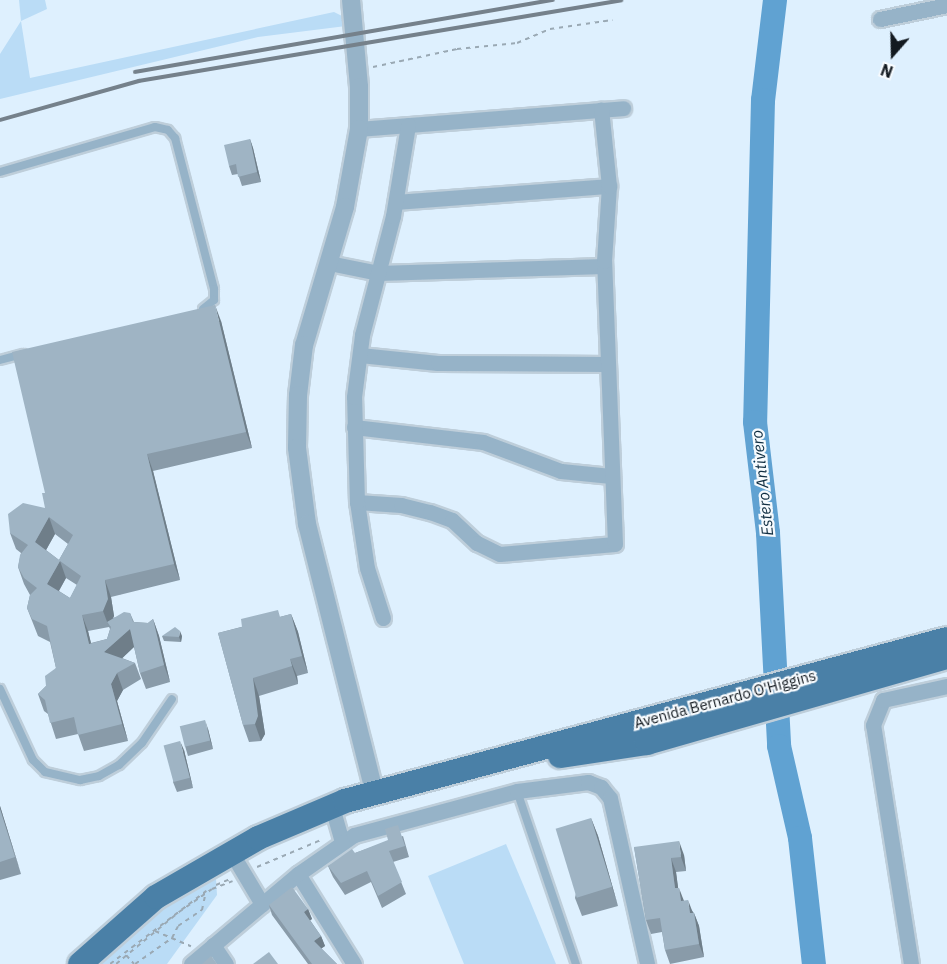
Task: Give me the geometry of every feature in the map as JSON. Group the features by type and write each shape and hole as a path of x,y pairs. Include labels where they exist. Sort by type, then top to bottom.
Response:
{"main road":[{"name":"Avenida Bernardo O'Higgins","path":"81,964 156,897 231,852 374,790 504,760 643,733 905,659 947,639"},
{"name":"Avenida Bernardo O'Higgins","path":"905,659 947,657"}],"street":[{"path":"351,0 358,69 359,129 351,182 329,263 310,321 300,369 298,465 307,524 374,790"},
{"path":"880,19 947,4"},
{"path":"359,129 623,108"},
{"path":"357,502 391,503 430,512 452,520 477,543 500,554 615,544 604,266 609,186 601,109"},
{"path":"383,618 368,568 357,502 354,427 360,355 396,202 408,125"},
{"path":"396,202 609,186"},
{"path":"329,263 378,273 604,266"},
{"path":"360,355 438,363 607,364"},
{"path":"354,427 483,442 561,471 611,476"},
{"path":"911,964 873,725 883,700 947,686"},
{"path":"191,964 298,874 342,841 354,835 516,790 588,782 601,787 610,798 647,964"},
{"path":"332,807 342,841"},
{"path":"231,852 262,904"},
{"path":"298,874 354,964"},
{"path":"209,949 226,964"}],"lane":[{"path":"0,172 155,127 168,130 175,138 214,289 209,308 197,311"},
{"path":"0,360 35,351"},
{"path":"0,689 33,760 45,772 80,780 119,765 142,743 172,699"},
{"path":"516,790 576,964"}],"path":[{"path":"358,69 417,56 518,42 550,29 612,20"},
{"path":"116,964 155,931 206,894 245,877"},
{"path":"126,955 134,964 172,938 178,926 201,910 206,894"},
{"path":"155,931 209,949"}],"shaded area":[{"path":"19,0 45,0 47,9 21,21"},
{"path":"334,12 342,16 346,26 258,37 0,99 0,54 21,21 30,78"},
{"path":"506,844 556,964 464,964 428,876"},
{"path":"210,877 216,879 217,895 167,964 91,964 173,898"}],"building":[{"path":"250,139 257,172 238,177 236,164 229,166 224,145"},
{"path":"215,305 246,432 147,454 174,564 105,580 108,599 103,611 82,615 89,644 107,639 111,627 107,622 124,612 130,613 133,622 148,623 153,619 164,665 140,673 130,629 104,652 135,663 117,673 111,684 122,724 78,735 74,717 50,723 45,700 38,694 46,686 45,676 56,668 47,626 32,619 27,608 30,595 37,588 24,578 18,567 20,555 28,545 10,533 8,514 23,503 45,508 42,493 45,493 12,352","holes":["49,517 73,535 59,560 35,542","60,561 81,576 70,598 47,584"]},
{"path":"278,610 280,617 291,614 302,656 290,659 292,666 253,678 258,716 255,724 243,725 218,633 242,627 241,619"},
{"path":"175,627 180,631 179,637 162,636"},
{"path":"205,720 210,740 185,747 180,726"},
{"path":"180,741 190,778 173,782 164,745"},
{"path":"0,809 15,857 0,862"},
{"path":"591,818 612,887 577,898 556,829"},
{"path":"398,825 405,846 389,851 402,882 378,896 367,871 341,883 328,866 352,849 355,853 388,840 385,829"},
{"path":"679,841 681,857 671,858 675,888 679,888 681,901 688,900 690,913 694,913 699,944 665,950 660,918 646,920 634,847"},
{"path":"292,887 308,909 304,912 321,936 314,941 337,964 312,964 269,905"},
{"path":"269,952 278,964 253,964"},
{"path":"211,956 217,964 202,964"}],"waterway":[{"name":"Estero Antivero","path":"775,0 763,100 755,422 768,533 779,746 800,838 814,964"}],"railway":[{"path":"135,72 553,0"},
{"path":"0,120 139,81 621,0"}]}
